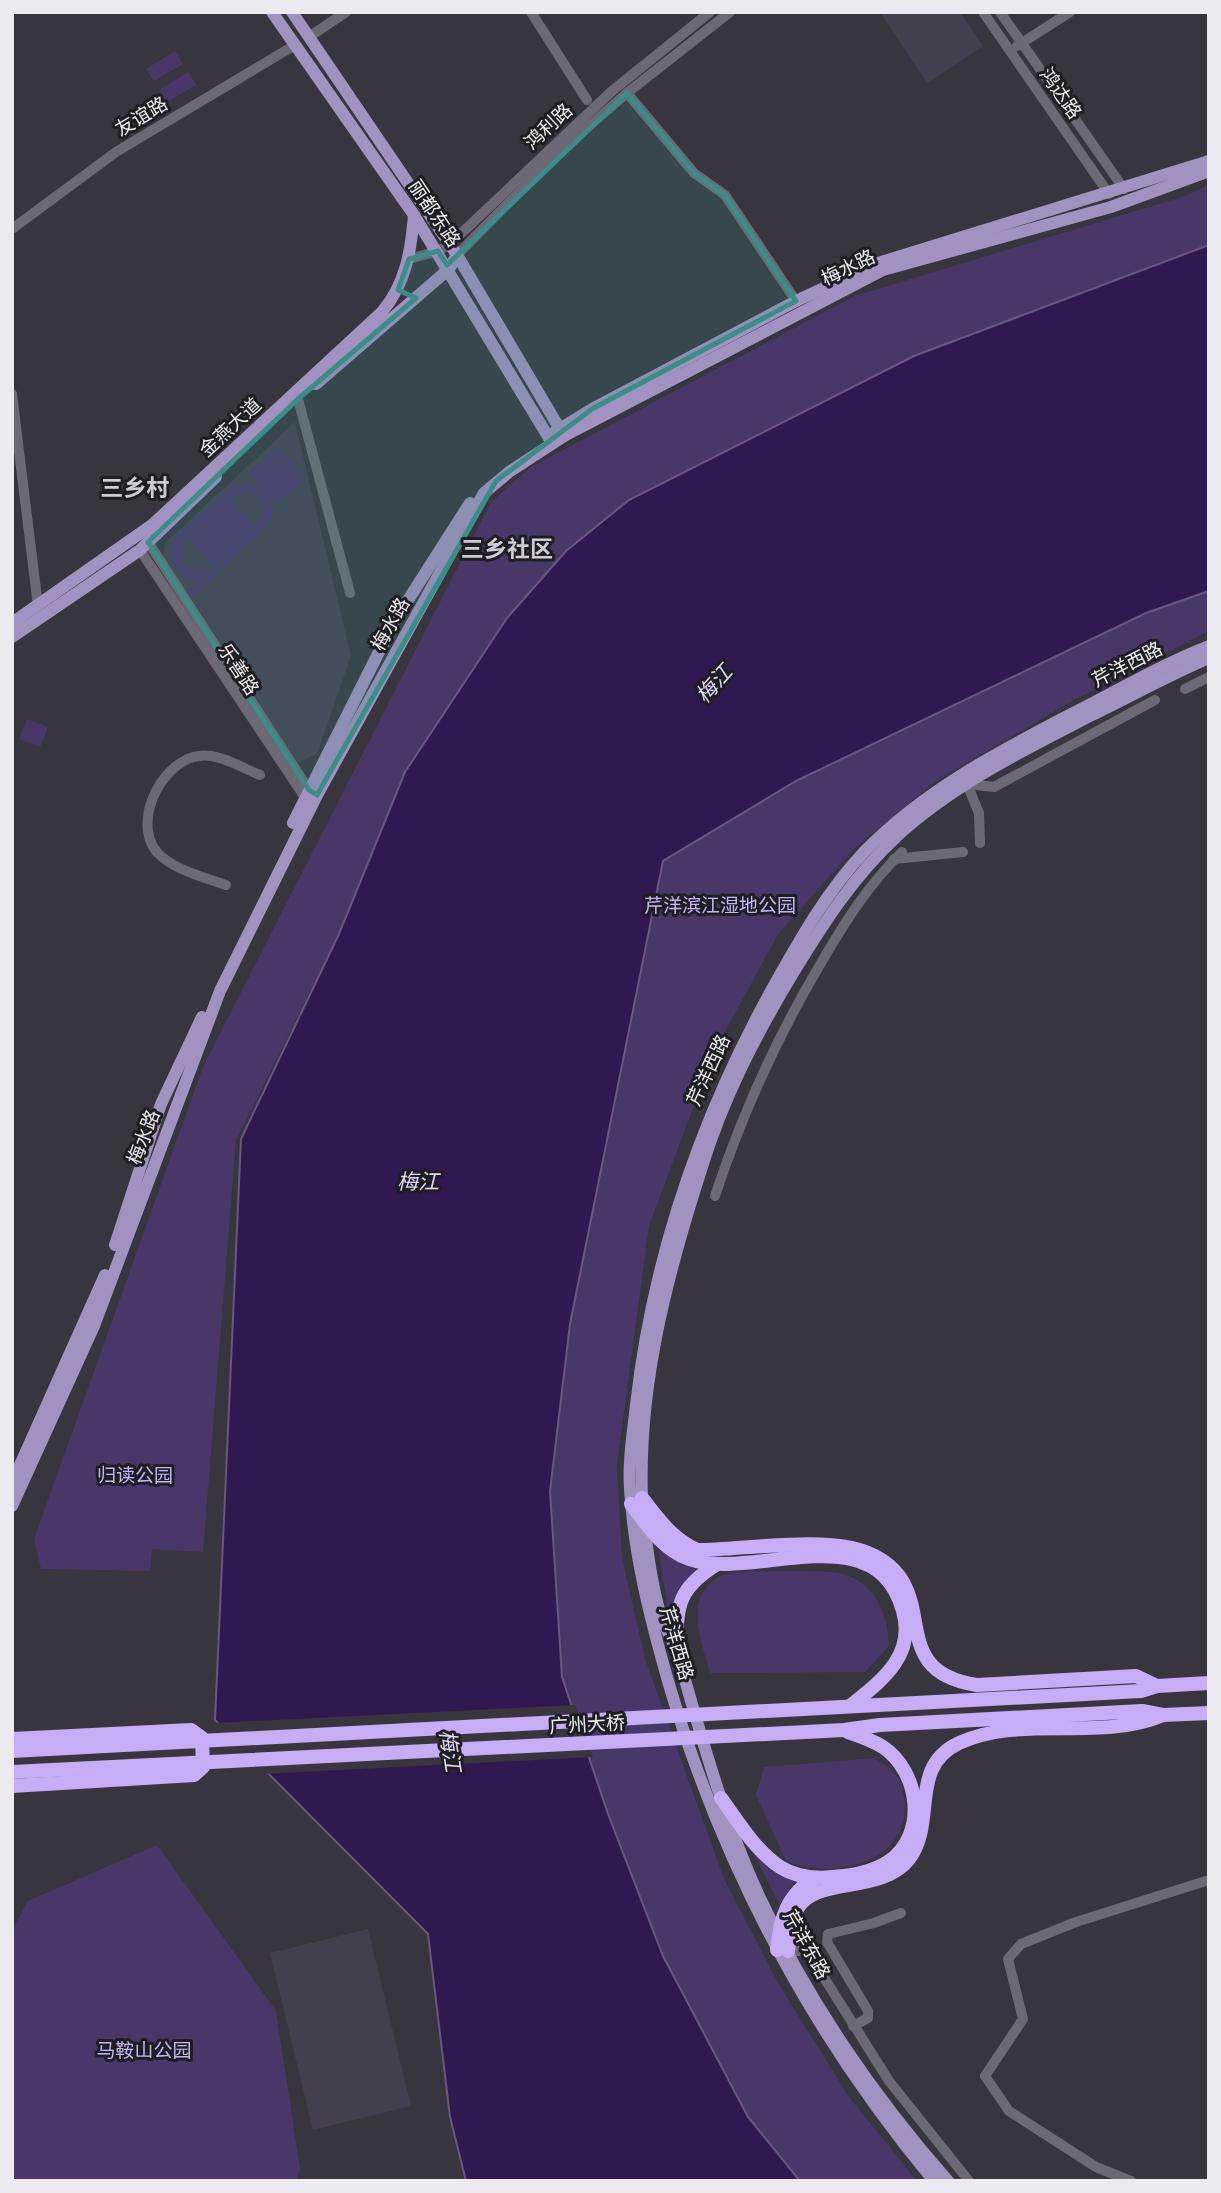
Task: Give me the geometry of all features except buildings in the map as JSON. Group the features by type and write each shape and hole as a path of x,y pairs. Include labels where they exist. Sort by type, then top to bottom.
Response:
{"highway":[{"path":"637,1501 644,1521 674,1551 689,1559 717,1564 831,1555 872,1568 887,1580 898,1596 904,1614 906,1635 900,1656 881,1682 850,1706"},
{"path":"637,1501 682,1544 697,1550 826,1545 866,1552 880,1560 906,1588 915,1608 919,1648 928,1664 960,1682 977,1685 1136,1676 1157,1686 1209,1682"},
{"path":"676,1646 677,1612 682,1596 694,1578 717,1564"},
{"name":"广州大桥","path":"12,1751 1141,1691 1157,1686"},
{"name":"广州大桥","path":"12,1772 757,1735 1142,1711 1163,1715"},
{"path":"783,1950 796,1911 804,1899 814,1892 870,1883 908,1860 922,1833 926,1783 944,1752 960,1742 999,1732 1140,1724 1163,1715 1209,1713"},
{"path":"12,1739 191,1730 202,1738 203,1767 194,1775 12,1786"},
{"path":"721,1798 763,1854 795,1875 816,1878 860,1874 890,1861 909,1835 915,1816 915,1797 909,1778 899,1761 877,1743 844,1730"},
{"path":"783,1950 778,1933 791,1897 800,1886 816,1878"}],"main road":[{"name":"丽都东路","path":"272,12 438,251 550,440"},
{"name":"丽都东路","path":"292,12 454,249 562,433"},
{"name":"梅水路","path":"562,433 592,409 796,301 878,263 1209,161"},
{"name":"梅水路","path":"12,1483 107,1269 160,1104 310,797 484,493 502,476 562,433 883,270 1111,208 1209,171"},
{"name":"金燕大道","path":"12,623 152,525 382,312 398,290 409,259 414,215"},
{"name":"金燕大道","path":"12,637 144,546 298,399 449,269 454,249"},
{"path":"398,290 412,302"},
{"name":"芹洋西路","path":"637,1501 629,1484 643,1347 676,1211 705,1123 722,1083 756,1016 821,906 866,851 937,792 1019,742 1170,663 1209,646"},
{"name":"芹洋西路","path":"681,1727 647,1608 637,1501 645,1416 656,1332 674,1259 712,1133 755,1036 854,880 900,833 967,784 1026,749 1209,658"},
{"name":"梅水路","path":"12,1506 94,1326 220,991 310,797"},
{"name":"芹洋西路","path":"644,1521 661,1615 676,1646 690,1695"},
{"name":"芹洋东路","path":"690,1695 721,1798 760,1897 778,1933"},
{"name":"芹洋东路","path":"681,1727 746,1891 875,2089 948,2181"},
{"name":"芹洋东路","path":"783,1950 864,2092 934,2181"}],"street":[{"path":"309,37 346,12"},
{"path":"531,12 587,100"},
{"path":"691,12 704,32"},
{"name":"鸿利路","path":"454,249 583,117 710,12"},
{"name":"鸿利路","path":"409,259 454,249 626,93 730,12"},
{"name":"鸿达路","path":"983,12 1109,194"},
{"name":"鸿达路","path":"1000,12 1124,189"},
{"path":"1010,51 1070,12"},
{"name":"友谊路","path":"12,229 116,152 295,45"},
{"path":"626,93 694,173 725,195 796,301"},
{"path":"12,394 38,606"},
{"path":"298,399 349,593"},
{"name":"乐善路","path":"144,546 310,797"},
{"path":"1185,688 1209,677"},
{"path":"980,843 979,813 967,784 993,787 1156,700"},
{"path":"226,885 192,873 161,857 152,845 150,803 156,786 167,773 183,760 201,755 222,759 260,775"},
{"path":"715,1196 734,1139 789,1018 860,898 898,855 963,852"},
{"path":"1131,2181 1096,2167 1009,2110 985,2076 1023,2019 1008,1959 1021,1944 1076,1922 1209,1880"},
{"path":"853,2026 868,2018 868,2011 827,1942 828,1934 901,1913"},
{"path":"783,1950 802,1951 811,1956 853,2026 916,2117 969,2181"}],"highlighted area":[{"path":"627,93 694,173 725,195 796,301 592,409 496,481 317,795 309,790 148,542 298,399 416,298 398,290 409,259 438,251 447,265"}],"shaded area":[{"path":"880,12 960,12 983,46 927,83"},
{"path":"295,422 351,656 317,754 297,763 163,557 165,543"},
{"path":"368,1929 411,2106 313,2130 270,1953"}],"green space":[{"path":"175,51 183,64 154,81 146,69"},
{"path":"188,72 196,85 167,102 159,90"},
{"name":"归读公园","path":"1209,185 1209,245 914,356 629,500 566,551 507,618 405,772 339,934 236,1140 203,1552 152,1549 150,1571 41,1569 34,1539 203,1067 491,502 531,467 855,296 1185,196"},
{"path":"278,447 306,478 276,504 270,498 274,511 267,526 193,597 188,589 196,581 182,576 171,558 171,548 177,534 230,488 246,483 261,488 248,473","holes":["247,491 259,497 262,505 262,516 255,526 230,498","187,537 212,565 203,572 189,569 182,561 181,546"]},
{"name":"芹洋滨江湿地公园","path":"1209,591 1209,631 1074,700 936,781 855,848 778,934 713,1054 649,1226 617,1464 622,1558 645,1659 724,1879 779,1985 849,2097 917,2181 800,2181 748,2117 663,1956 608,1814 562,1677 550,1491 570,1324 663,861 796,781 1146,613"},
{"path":"27,719 48,727 40,747 19,739"},
{"path":"658,1546 673,1559 696,1569 680,1588 668,1610"},
{"path":"751,1571 827,1572 857,1580 866,1586 879,1603 889,1646 865,1672 710,1673 698,1621 701,1596 719,1577"},
{"path":"875,1758 894,1772 903,1792 905,1811 901,1829 891,1844 860,1863 842,1867 803,1866 786,1861 756,1795 764,1767"},
{"name":"马鞍山公园","path":"157,1845 276,2011 300,2169 296,2181 12,2181 12,1930 28,1901"},
{"path":"753,1851 798,1877 779,1904"}],"water":[{"name":"梅江","path":"1209,245 1209,591 1146,613 796,781 663,861 570,1324 550,1491 562,1677 608,1814 663,1956 748,2117 800,2181 466,2181 450,2117 428,1934 215,1720 241,1139 339,934 405,772 507,618 566,551 629,500 914,356"}],"pier":[{"path":"575,1705 593,1757 263,1774 213,1723"}],"district":[{"name":"三乡村","path":"135,488"},
{"name":"三乡社区","path":"507,549"}]}
